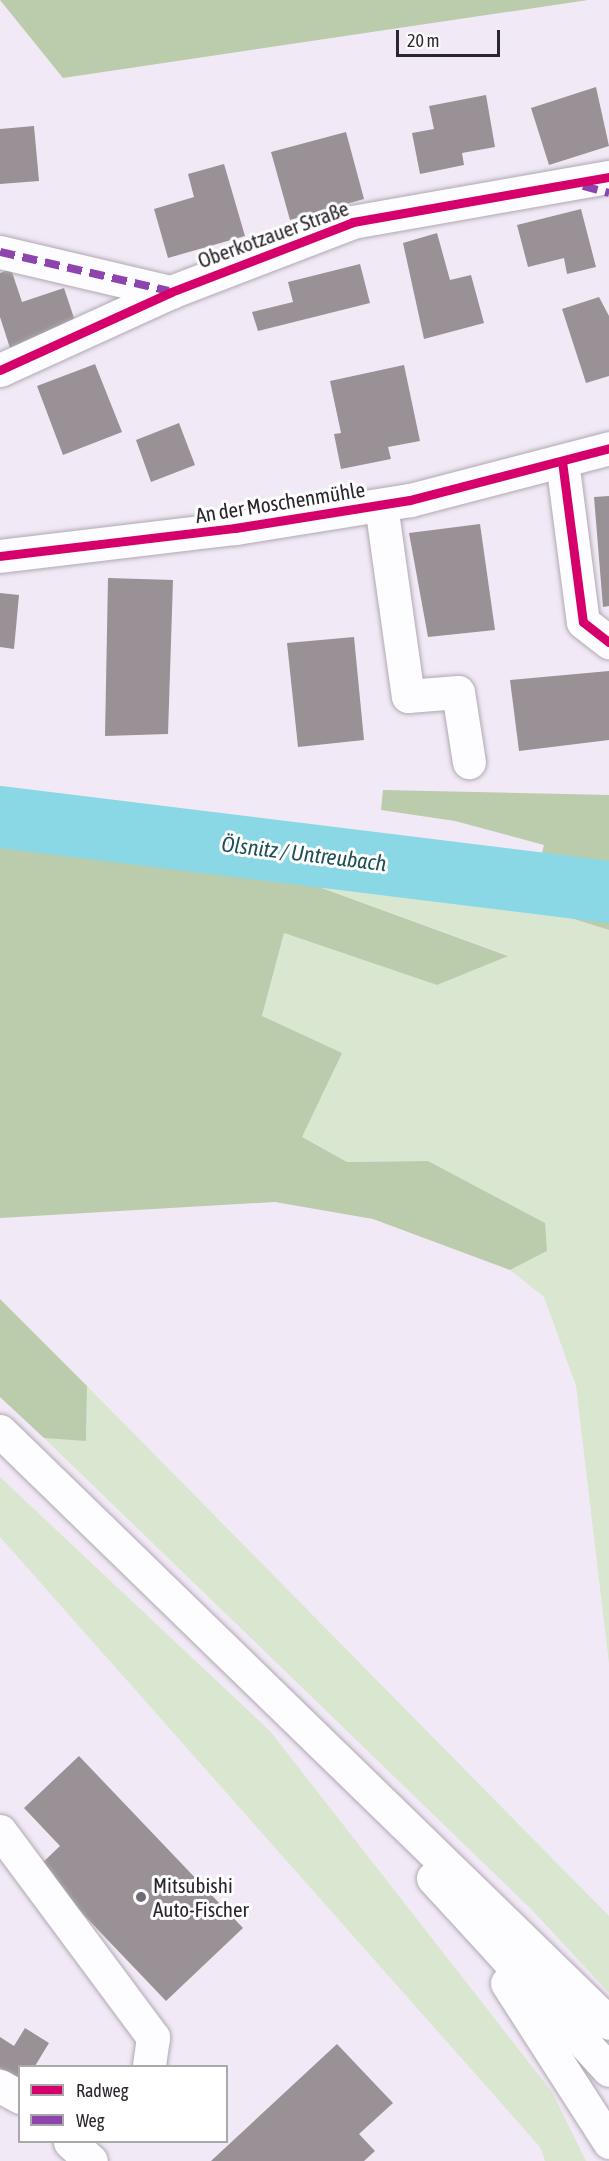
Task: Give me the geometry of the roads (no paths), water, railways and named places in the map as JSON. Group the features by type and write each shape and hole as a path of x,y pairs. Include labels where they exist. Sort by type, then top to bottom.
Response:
{"main road":[{"name":"Oberkotzauer Straße","path":"0,370 171,292 353,222 609,177"},
{"path":"0,252 171,292"},
{"name":"An der Moschenmühle","path":"0,556 381,505 609,448"},
{"path":"562,461 583,622 609,642"},
{"path":"381,505 408,696 458,692 469,762"},
{"path":"0,1431 288,1708 609,2023"},
{"path":"288,1708 449,1897 609,2070"},
{"path":"0,1831 153,2037 149,2065"},
{"path":"449,1897 609,2142"},
{"path":"0,2086 18,2096"},
{"path":"72,2143 91,2161"}],"waterway":[{"name":"Ölsnitz / Untreubach","path":"0,817 609,892"}],"place":[{"name":"Mitsubishi Auto-Fischer","path":"141,1897"}]}
